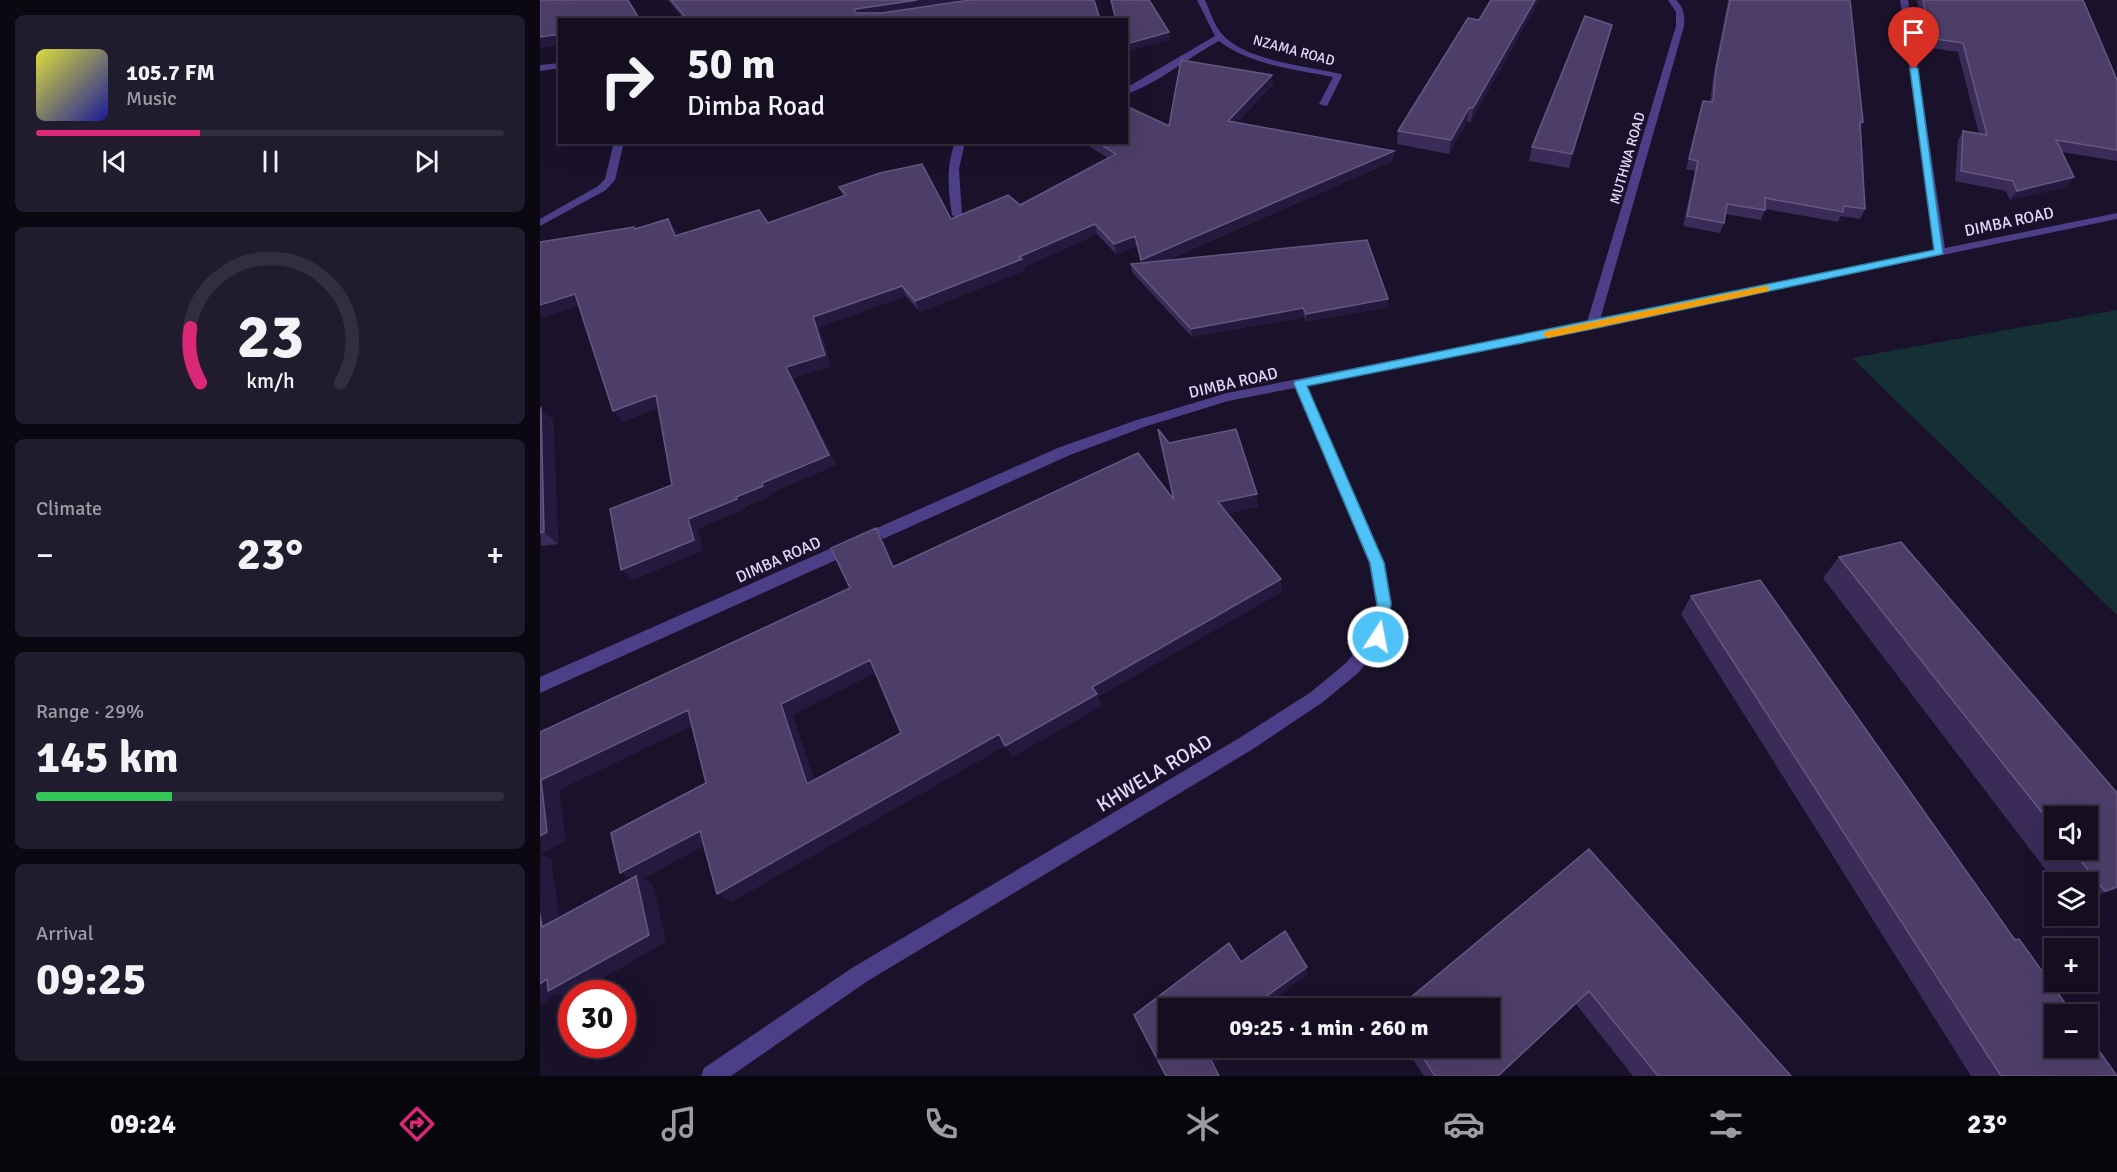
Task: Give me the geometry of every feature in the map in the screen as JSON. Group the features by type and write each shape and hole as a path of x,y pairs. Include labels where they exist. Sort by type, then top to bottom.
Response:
{"street":[{"path":"1128,90 1220,37 1201,0"},
{"name":"MUTHWA ROAD","path":"1592,326 1680,26 1682,16 1679,6 1672,0"},
{"path":"1904,0 1940,252"},
{"name":"NZAMA ROAD","path":"1220,37 1245,52 1275,62 1338,76 1324,105"},
{"path":"540,68 558,65"},
{"path":"540,223 593,195 610,180 619,144"},
{"path":"957,215 953,186 955,155 959,144"},
{"name":"DIMBA ROAD","path":"540,685 1065,451 1142,423 1227,398 1592,326 2117,216"},
{"name":"KHWELA ROAD","path":"712,1076 859,975 1247,743 1317,697 1352,668 1378,637 1384,604 1377,563 1300,384"}],"green space":[{"path":"2117,310 2117,615 1852,358"}],"building":[{"path":"540,0 628,0 639,18 558,18 558,34 540,37"},
{"path":"671,0 917,0 854,11 856,13 882,13 970,0 1094,0 1099,16 1088,18 686,18"},
{"path":"1111,0 1149,0 1169,32 1128,43 1128,18 1116,18"},
{"path":"1491,0 1535,0 1473,108 1469,108 1451,140 1398,131 1468,18 1479,20"},
{"path":"1730,0 1850,0 1863,122 1860,122 1865,209 1844,206 1843,212 1765,198 1765,210 1727,204 1724,223 1687,216 1698,161 1689,159 1703,101 1713,102 1716,69"},
{"path":"1923,0 2083,0 2117,80 2117,150 2056,140 2074,177 2017,191 2013,181 1961,171 1963,131 1987,135 1963,43 1930,38"},
{"path":"1585,16 1612,25 1572,154 1532,147"},
{"path":"1181,60 1272,75 1228,121 1394,151 1141,260 1135,236 1114,244 1095,224 1019,257 1022,259 915,301 902,286 813,317 825,355 786,367 829,455 762,483 763,486 736,497 737,499 688,519 694,540 621,570 610,509 672,485 656,395 613,411 575,294 540,305 540,242 634,227 635,229 668,219 675,236 759,210 768,223 846,195 839,187 880,173 922,164 951,219 1008,195 1020,205 1116,154 1100,144 1128,144 1128,107 1169,126"},
{"path":"1367,240 1388,299 1306,314 1303,308 1191,329 1131,264"},
{"path":"540,409 544,532 540,533"},
{"path":"1158,429 1169,443 1236,429 1257,494 1218,502 1281,579 1092,687 1097,694 1005,746 999,734 717,894 700,831 620,873 611,833 706,783 688,710 541,780 547,832 540,836 540,732 850,588 831,548 876,528 893,567 1138,453 1174,500","holes":["870,660 901,733 807,784 781,704"]},
{"path":"1901,542 2117,793 2117,887 2105,891 2098,882 2098,872 2090,872 2080,860 2098,860 2098,806 2044,806 2044,815 1839,557"},
{"path":"1760,580 2015,940 2019,939 2044,974 2044,992 2057,992 2066,1004 2044,1004 2044,1058 2098,1058 2098,1049 2117,1076 2001,1076 1691,596"},
{"path":"1589,849 1791,1076 1658,1076 1589,991 1498,1076 1435,1076 1423,1058 1500,1058 1500,998 1410,998"},
{"path":"636,876 649,935 568,980 558,980 558,985 548,991 547,979 540,984 540,914 542,927"},
{"path":"1285,931 1307,967 1264,998 1158,998 1158,1058 1213,1058 1211,1060 1219,1076 1166,1076 1134,1015 1229,943 1241,962"}],"slow traffic":[{"path":"1548,334 1765,289"}],"route":[{"path":"1378,637 1384,604 1377,563 1300,384 1592,326 1940,252 1914,69"}]}
